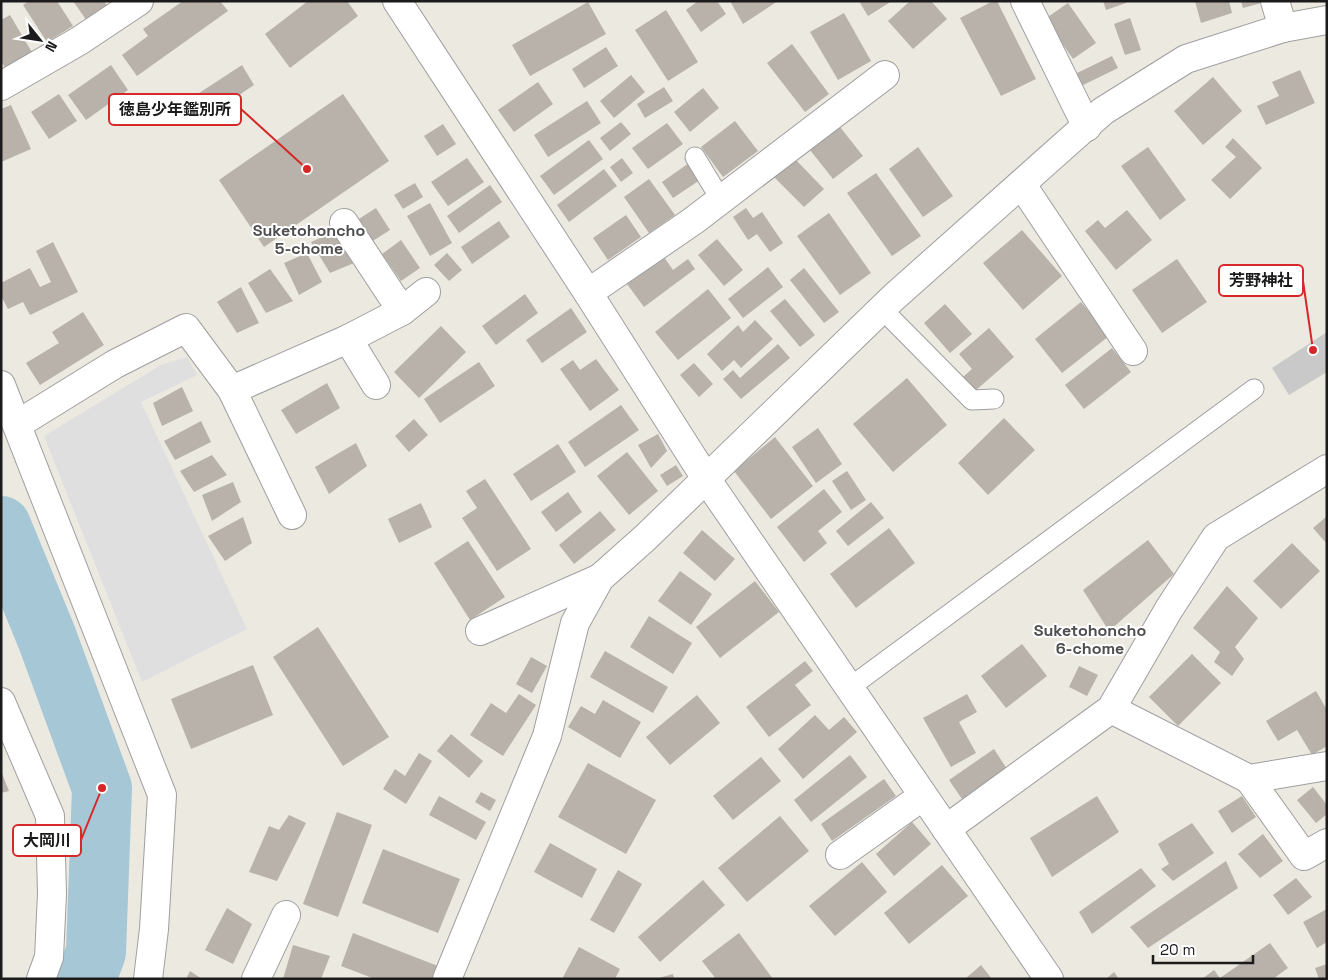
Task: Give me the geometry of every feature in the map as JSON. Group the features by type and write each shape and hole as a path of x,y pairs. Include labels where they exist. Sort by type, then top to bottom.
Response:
{"street":[{"path":"1,86 79,41 139,1"},
{"path":"397,1 588,293 707,480 1049,979"},
{"path":"1025,1 1087,127"},
{"path":"1275,1 1283,28"},
{"path":"480,631 600,578 707,480 882,309 1103,111 1186,60 1283,28 1327,20"},
{"path":"588,293 693,221 884,75"},
{"path":"1022,185 1134,351"},
{"path":"344,223 402,311"},
{"path":"232,390 348,339 402,311 426,292"},
{"path":"18,424 115,364 186,328 232,390 292,515"},
{"path":"348,339 376,385"},
{"path":"1,385 18,424 104,650 162,795 154,929 148,979"},
{"path":"946,829 1111,709 1169,609 1216,537 1327,469"},
{"path":"453,977 547,736 575,623 600,578"},
{"path":"1,702 50,816 52,894 49,957 41,979"},
{"path":"1111,709 1249,779 1304,856 1327,843"},
{"path":"1249,779 1327,766"},
{"path":"840,855 923,796"},
{"path":"256,979 286,915"}],"lane":[{"path":"695,157 720,200"},
{"path":"882,309 972,400 994,399"},
{"path":"849,688 1254,389"}],"shaded area":[{"path":"1327,332 1327,372 1289,395 1272,368"},
{"path":"187,357 197,375 141,402 247,629 142,682 44,436 161,365"}],"building":[{"path":"29,1 57,1 73,26 47,42 23,5"},
{"path":"73,1 104,1 108,7 87,21"},
{"path":"183,1 220,1 228,11 137,76 122,55 148,36 143,29"},
{"path":"308,1 347,1 358,16 290,68 265,34"},
{"path":"698,1 717,1 726,14 701,32 686,10"},
{"path":"730,1 778,1 743,24"},
{"path":"864,1 892,1 868,16 860,3"},
{"path":"910,1 931,1 947,19 913,49 888,21"},
{"path":"993,1 997,1 1036,79 1001,96 960,18"},
{"path":"1103,1 1126,1 1126,3 1106,10"},
{"path":"1195,1 1229,1 1232,13 1201,23"},
{"path":"1241,1 1265,1 1265,2 1243,8"},
{"path":"588,2 606,34 530,76 512,45"},
{"path":"1068,3 1096,43 1073,59 1045,19"},
{"path":"666,10 698,62 668,81 635,30"},
{"path":"844,13 871,61 838,80 810,32"},
{"path":"10,15 33,54 6,69 1,61 1,20"},
{"path":"1130,18 1141,50 1125,55 1114,24"},
{"path":"792,44 829,94 805,112 767,63"},
{"path":"606,47 618,66 584,88 572,69"},
{"path":"1112,56 1118,68 1079,87 1073,75"},
{"path":"111,65 128,90 86,120 68,95"},
{"path":"242,65 254,85 206,117 193,97"},
{"path":"1300,70 1315,103 1266,125 1257,106 1279,96 1272,82"},
{"path":"631,75 645,92 614,118 600,101"},
{"path":"1213,77 1242,111 1203,145 1174,111"},
{"path":"538,82 553,104 514,132 498,110"},
{"path":"664,87 673,101 645,118 637,104"},
{"path":"703,88 719,108 690,132 674,112"},
{"path":"59,94 77,121 49,139 31,112"},
{"path":"343,94 389,161 264,247 219,180"},
{"path":"587,101 601,123 548,157 534,135"},
{"path":"11,105 31,149 1,162 1,109"},
{"path":"735,121 758,151 723,177 701,147"},
{"path":"621,122 631,134 610,151 600,138"},
{"path":"667,123 683,144 648,169 632,148"},
{"path":"443,124 456,144 437,156 424,136"},
{"path":"840,127 863,156 833,179 810,150"},
{"path":"1233,138 1262,168 1230,199 1211,180 1236,157 1225,147"},
{"path":"589,140 603,159 554,195 540,176"},
{"path":"918,147 953,196 923,217 889,169"},
{"path":"1148,147 1186,200 1160,220 1121,166"},
{"path":"467,158 484,182 448,206 431,182"},
{"path":"622,158 633,173 621,182 610,167"},
{"path":"794,158 824,189 804,207 774,177"},
{"path":"689,163 700,180 673,198 662,182"},
{"path":"604,169 617,186 569,222 557,205"},
{"path":"876,173 921,236 892,256 847,193"},
{"path":"649,179 675,215 649,233 624,197"},
{"path":"415,183 423,197 403,209 394,195"},
{"path":"490,185 502,202 459,233 447,216"},
{"path":"430,203 452,243 430,256 407,216"},
{"path":"376,208 390,230 368,244 354,222"},
{"path":"746,208 753,218 762,212 783,243 770,252 757,234 748,240 733,217"},
{"path":"1127,210 1152,240 1116,270 1085,231 1098,220 1105,228"},
{"path":"829,213 871,273 840,295 797,236"},
{"path":"626,215 641,237 608,260 593,238"},
{"path":"499,221 510,237 472,264 461,247"},
{"path":"1022,230 1062,276 1023,310 983,263"},
{"path":"334,232 354,263 330,273 311,242"},
{"path":"717,239 743,270 724,286 698,255"},
{"path":"401,240 420,268 401,281 382,254"},
{"path":"53,242 78,292 30,315 23,302 8,309 1,296 1,283 30,268 40,287 51,282 36,251"},
{"path":"307,253 322,282 299,295 284,263"},
{"path":"447,253 462,270 449,281 434,265"},
{"path":"664,257 673,270 688,259 695,269 644,307 627,284"},
{"path":"1177,259 1207,302 1162,333 1132,290"},
{"path":"768,267 783,287 743,318 728,299"},
{"path":"804,268 839,312 824,323 790,280"},
{"path":"270,269 293,301 266,313 248,283"},
{"path":"241,287 259,323 237,333 217,302"},
{"path":"708,289 731,318 678,360 655,332"},
{"path":"525,294 538,313 496,345 482,326"},
{"path":"785,299 815,335 800,347 770,311"},
{"path":"1081,302 1109,336 1062,373 1035,339"},
{"path":"945,304 972,334 950,353 924,323"},
{"path":"571,308 587,332 542,363 526,340"},
{"path":"83,312 104,345 40,385 26,363 59,343 52,332"},
{"path":"755,320 773,339 741,368 734,360 722,371 707,354 738,325 743,332"},
{"path":"441,326 466,352 419,398 394,372"},
{"path":"989,328 1014,357 975,391 963,377 972,369 959,354"},
{"path":"778,344 790,358 741,399 723,379 733,370 740,378"},
{"path":"1112,348 1131,372 1084,409 1065,385"},
{"path":"596,359 619,390 590,411 560,369 573,360 580,370"},
{"path":"479,362 495,386 440,423 424,399"},
{"path":"694,363 713,384 699,397 680,375"},
{"path":"907,378 947,425 893,472 853,424"},
{"path":"327,383 340,408 296,434 281,410"},
{"path":"182,387 193,411 162,426 153,403"},
{"path":"621,405 639,430 585,467 568,442"},
{"path":"1004,418 1035,450 988,495 958,463"},
{"path":"414,419 428,435 409,452 395,436"},
{"path":"201,421 211,442 175,460 164,441"},
{"path":"818,428 842,464 816,483 792,447"},
{"path":"658,434 667,451 651,468 638,445"},
{"path":"775,437 813,486 771,519 734,471"},
{"path":"356,443 367,466 329,494 315,467"},
{"path":"558,444 576,472 531,501 513,474"},
{"path":"627,452 658,491 629,515 597,476"},
{"path":"212,455 227,475 194,492 180,471"},
{"path":"676,465 683,476 667,486 660,475"},
{"path":"847,471 866,500 851,510 832,481"},
{"path":"485,479 531,549 497,571 462,518 477,508 466,491"},
{"path":"233,482 241,502 212,521 202,495"},
{"path":"824,489 842,512 818,531 827,543 804,562 777,527"},
{"path":"568,492 582,512 556,532 541,512"},
{"path":"871,502 884,518 848,546 836,531"},
{"path":"421,503 432,527 399,543 388,519"},
{"path":"600,511 616,530 574,564 559,545"},
{"path":"1327,516 1327,544 1313,528"},
{"path":"243,517 252,543 225,561 208,536"},
{"path":"889,528 915,563 856,608 830,574"},
{"path":"702,530 735,559 715,581 683,553"},
{"path":"1148,540 1174,574 1109,631 1083,590"},
{"path":"468,541 505,597 470,620 434,563"},
{"path":"1292,543 1320,571 1281,609 1253,581"},
{"path":"680,571 712,594 691,625 658,601"},
{"path":"755,581 779,612 720,658 696,627"},
{"path":"1227,586 1258,618 1235,647 1244,659 1232,676 1214,662 1220,652 1193,628"},
{"path":"649,616 692,643 673,674 630,647"},
{"path":"318,627 389,737 343,766 273,657"},
{"path":"1022,644 1047,676 1006,708 981,676"},
{"path":"605,651 668,687 653,713 590,677"},
{"path":"1192,654 1221,683 1178,726 1149,697"},
{"path":"531,657 547,666 532,693 516,684"},
{"path":"805,661 813,671 795,685 811,705 769,737 746,707"},
{"path":"253,665 273,715 191,749 171,699"},
{"path":"1079,666 1098,675 1087,696 1069,687"},
{"path":"1316,691 1327,710 1327,746 1312,755 1297,730 1278,741 1266,721"},
{"path":"519,694 536,705 503,756 470,735 491,703 506,713"},
{"path":"967,694 977,712 959,722 976,753 951,767 923,718"},
{"path":"697,695 720,723 670,765 646,737"},
{"path":"603,700 641,722 620,758 568,727 581,706 595,714"},
{"path":"815,715 829,730 844,717 857,732 803,779 778,749"},
{"path":"451,734 483,761 469,778 437,751"},
{"path":"994,749 1007,769 962,799 949,780"},
{"path":"419,753 432,761 406,804 383,789 395,769 405,776"},
{"path":"850,755 867,777 811,822 794,800"},
{"path":"761,757 781,781 733,820 713,796"},
{"path":"588,763 656,800 626,854 558,817"},
{"path":"1,771 9,791 1,793"},
{"path":"884,779 896,796 832,841 821,824"},
{"path":"1313,787 1327,805 1327,814 1316,823 1297,800"},
{"path":"481,792 496,800 490,811 475,802"},
{"path":"439,796 486,822 476,840 429,815"},
{"path":"1097,796 1119,832 1052,877 1030,838"},
{"path":"1242,796 1256,817 1232,833 1218,811"},
{"path":"337,812 372,825 338,917 303,904"},
{"path":"289,815 306,823 277,881 249,872 269,826 279,830"},
{"path":"780,816 809,851 747,902 718,868"},
{"path":"912,822 931,844 894,876 876,854"},
{"path":"1192,823 1214,853 1173,881 1161,869 1169,864 1158,844"},
{"path":"1263,834 1283,861 1260,878 1238,854"},
{"path":"550,843 597,869 582,898 534,872"},
{"path":"383,849 460,879 438,933 362,903"},
{"path":"1226,861 1238,888 1148,948 1130,927"},
{"path":"862,862 887,892 835,936 809,906"},
{"path":"942,865 968,896 909,944 884,913"},
{"path":"1141,868 1156,886 1092,934 1079,912"},
{"path":"618,870 642,884 614,933 590,920"},
{"path":"1296,878 1312,897 1288,915 1273,895"},
{"path":"703,880 725,905 660,962 638,937"},
{"path":"227,908 252,924 233,964 205,950"},
{"path":"1327,909 1327,942 1317,948 1303,922"},
{"path":"353,933 438,966 433,979 375,979 341,966"},
{"path":"739,933 773,979 716,979 702,961"},
{"path":"1270,943 1288,968 1273,979 1202,979 1214,970 1220,978"},
{"path":"293,945 330,956 321,979 283,979"},
{"path":"579,947 620,969 615,979 562,979"},
{"path":"1327,964 1327,979 1319,979 1315,968"},
{"path":"981,965 992,979 965,979"},
{"path":"190,971 202,979 186,979"},
{"path":"1114,972 1119,979 1106,979"},
{"path":"673,974 674,979 659,979 659,978"}],"waterway":[{"path":"1,526 47,638 102,788 96,952 86,979"}],"place":[{"name":"徳島少年鑑別所","path":"307,169"},
{"name":"芳野神社","path":"1313,350"},
{"name":"大岡川","path":"102,788"}],"district":[{"name":"Suketohoncho 5-chome","path":"309,239"},
{"name":"Suketohoncho 6-chome","path":"1090,639"}]}
